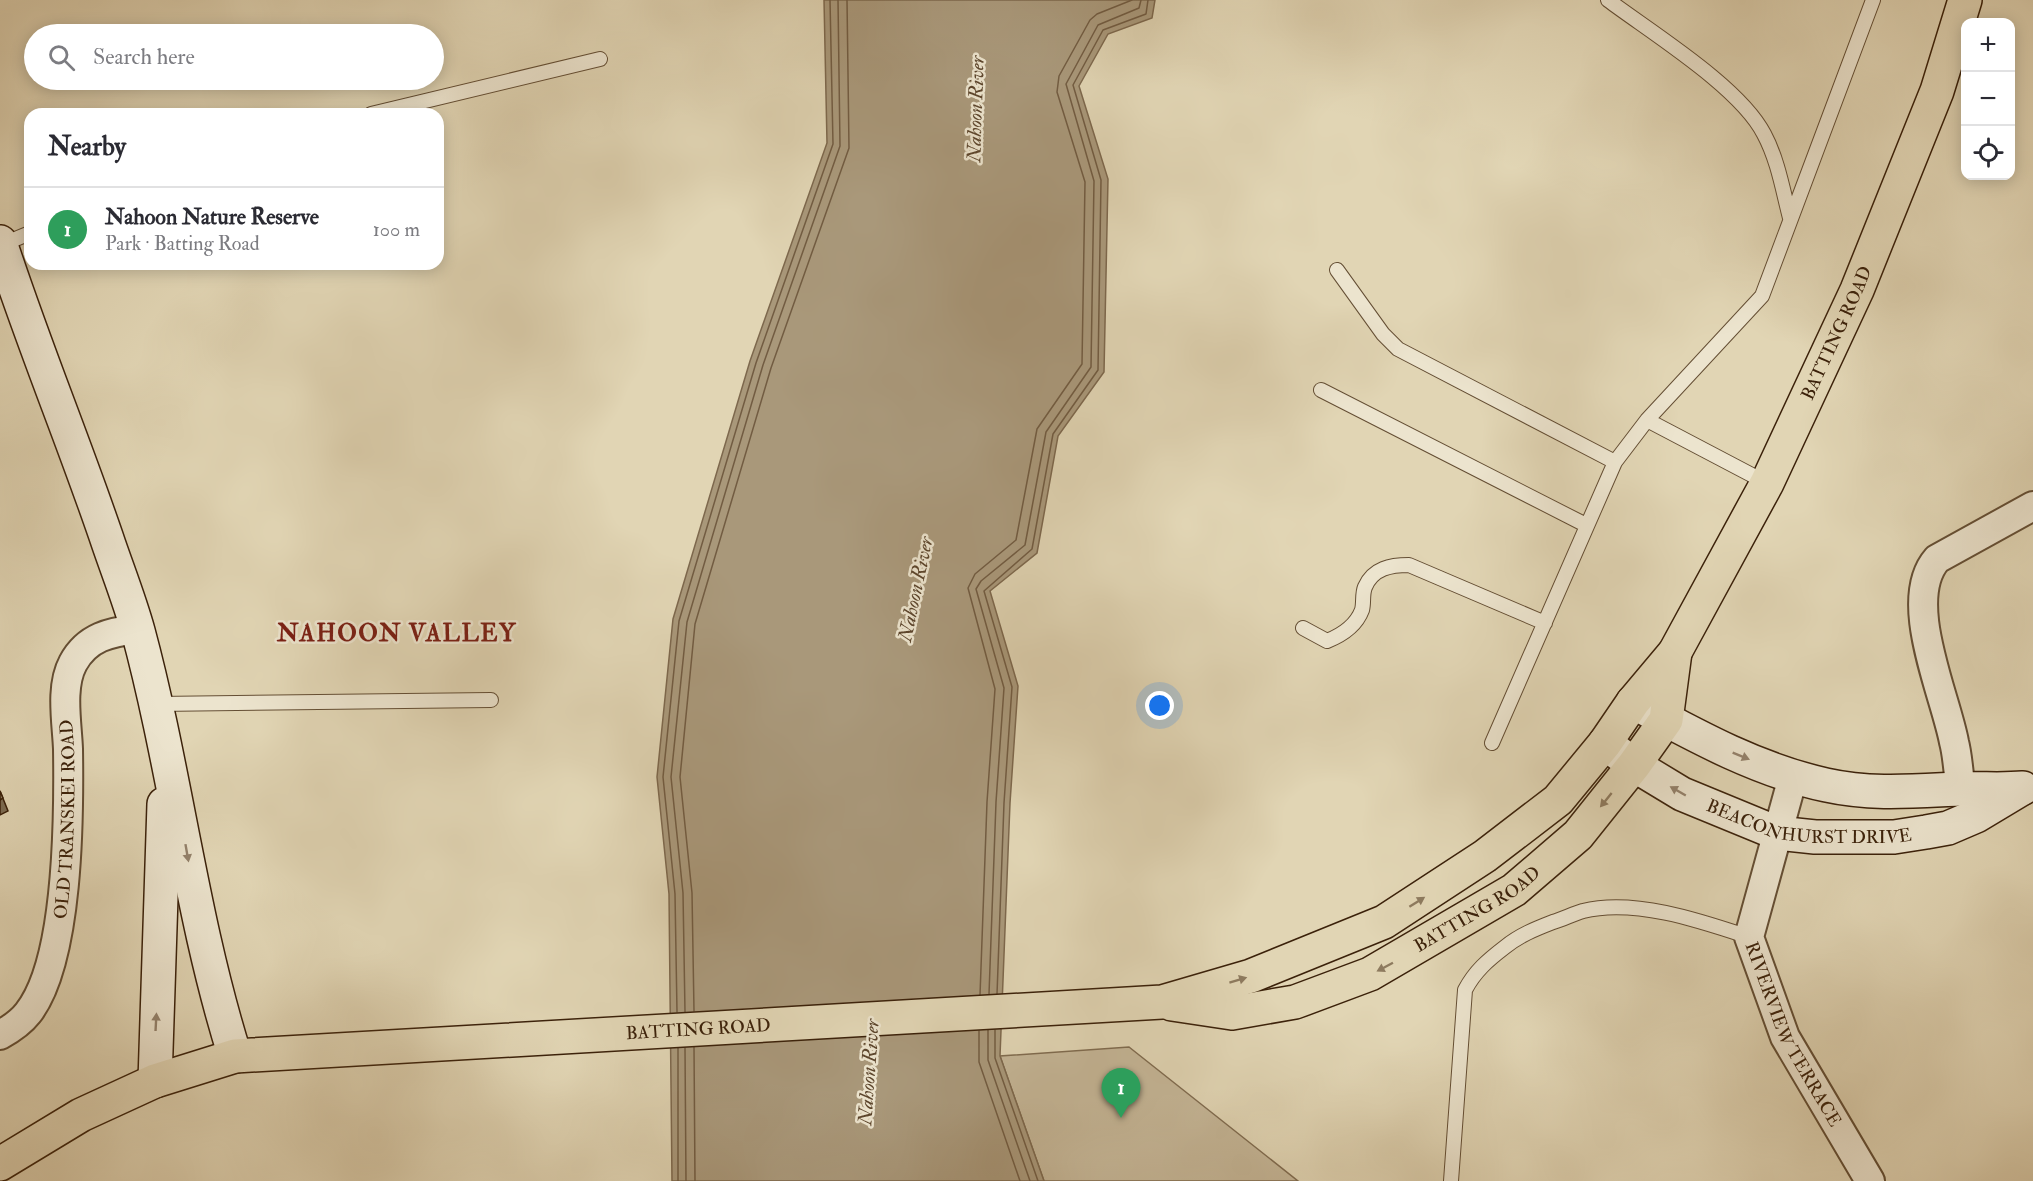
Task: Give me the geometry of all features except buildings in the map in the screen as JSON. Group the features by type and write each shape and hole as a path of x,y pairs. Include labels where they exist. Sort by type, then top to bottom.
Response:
{"main road":[{"name":"BATTING ROAD","path":"234,1056 1065,1010 1162,1002 1261,972 1384,922 1485,856 1558,800 1605,743 1633,702 1675,652 1767,483 1857,290 1937,91 1965,0"},
{"path":"0,244 72,437 138,629 157,704 202,938 216,997 234,1056 155,1081 81,1115 0,1164"},
{"name":"BATTING ROAD","path":"1162,1002 1232,1014 1269,1009 1335,989 1370,974 1514,890 1578,835 1634,765 1666,720 1675,652"},
{"name":"BEACONHURST DRIVE","path":"1633,702 1705,741 1793,777 1827,786 1904,793 2027,788"},
{"name":"BEACONHURST DRIVE","path":"1605,743 1634,765 1704,805 1777,833 1815,837 1894,837 1926,832 1948,828 1976,816 2027,788"},
{"path":"155,1081 166,755"}],"street":[{"path":"1960,789 1954,742 1925,628 1924,580 1928,570 1937,559 2033,506"},
{"name":"OLD TRANSKEI ROAD","path":"0,1035 19,1023 39,995 51,959 62,911 68,780 68,674 80,653 91,641 116,631 138,629"},
{"name":"RIVERVIEW TERRACE","path":"1793,777 1749,937 1785,1037 1870,1181"}],"lane":[{"path":"1608,0 1732,94 1752,115 1765,135 1790,218"},
{"path":"1492,743 1615,462 1647,420 1762,296 1873,0"},
{"path":"396,108 600,59"},
{"path":"0,244 24,235"},
{"path":"1337,270 1383,334 1398,349 1615,462"},
{"path":"1321,390 1586,525"},
{"path":"1647,420 1767,483"},
{"path":"1304,628 1327,641 1346,633 1361,611 1365,587 1376,572 1392,565 1409,565 1545,623"},
{"path":"157,704 491,700"},
{"path":"1451,1181 1465,990 1473,974 1486,961 1522,934 1585,911 1620,909 1688,916 1749,937"}],"shaded area":[{"path":"1129,1047 1298,1181 1044,1181 1000,1056"}],"water":[{"name":"Nahoon River","path":"824,0 1155,0 1152,18 1108,34 1079,86 1108,179 1104,372 1058,436 1037,553 990,591 1018,686 1010,803 1000,1056 1044,1181 672,1181 669,894 657,777 673,619 750,361 827,143"}],"place":[{"name":"Nahoon Nature Reserve","path":"1121,1118"}],"district":[{"name":"NAHOON VALLEY","path":"397,633"}]}
